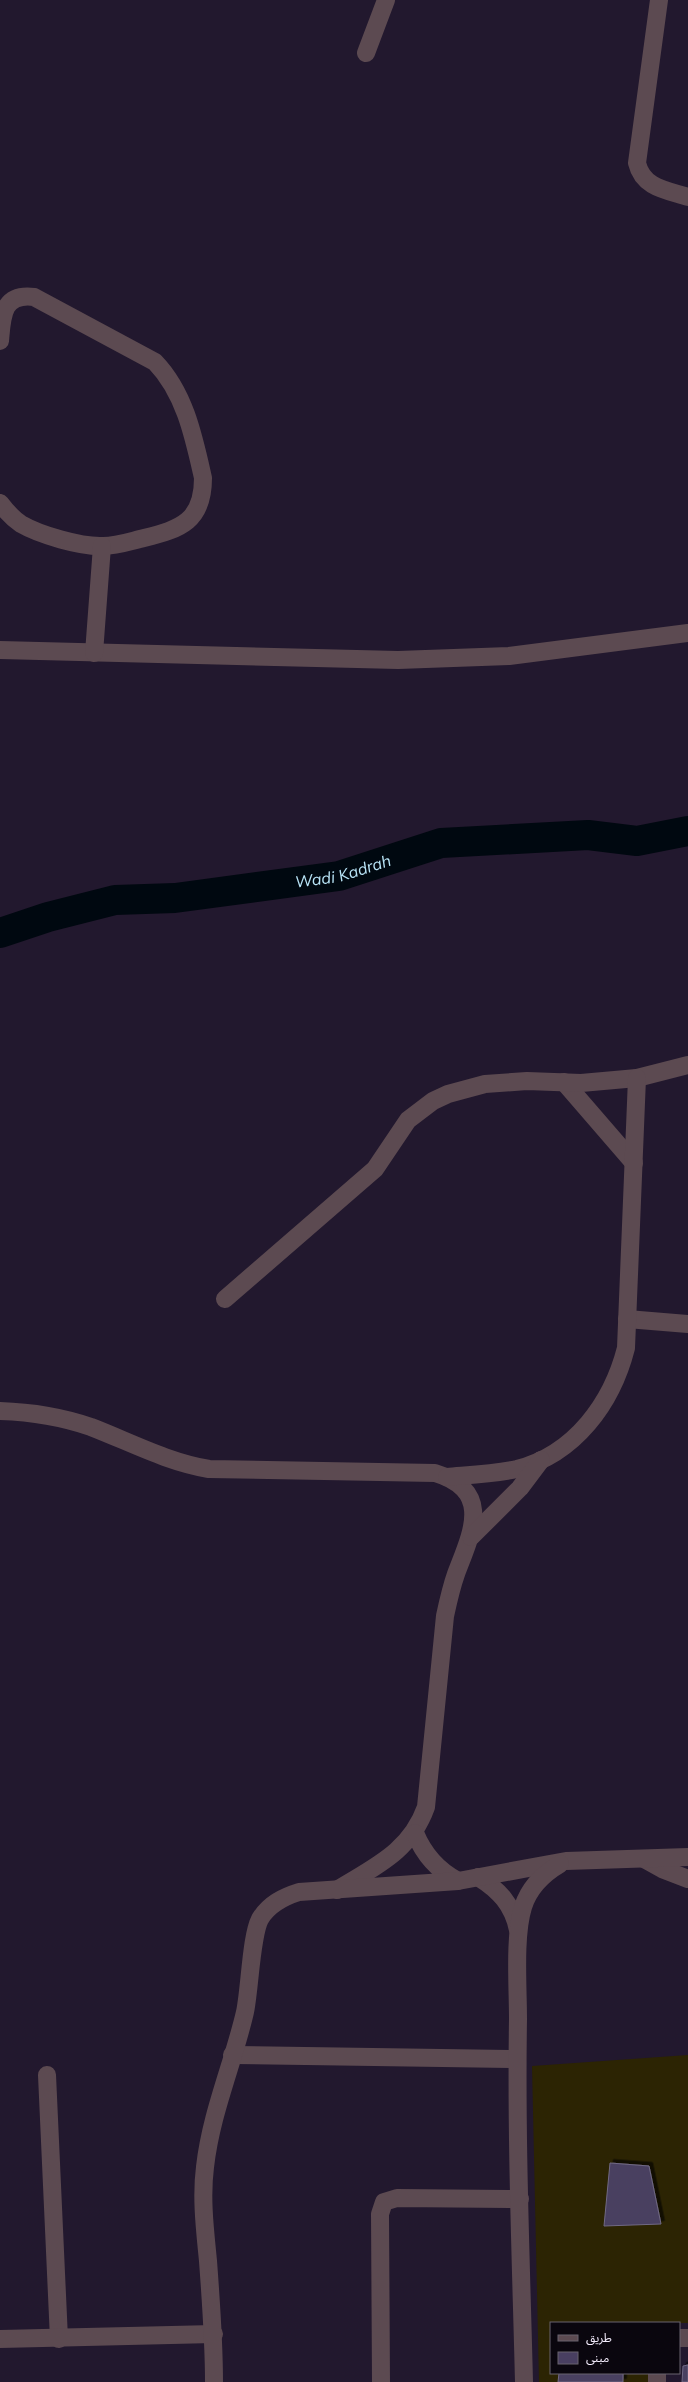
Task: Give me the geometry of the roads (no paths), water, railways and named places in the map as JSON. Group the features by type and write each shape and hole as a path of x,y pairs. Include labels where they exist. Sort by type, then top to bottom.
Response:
{"street":[{"path":"366,53 386,0"},
{"path":"659,0 637,163 642,176 651,185 688,197"},
{"path":"0,341 2,316 5,308 18,298 34,297 146,356 167,374 176,388 203,478 203,491 200,504 194,515 184,524 174,530 102,546 71,541 31,528 13,518 0,503"},
{"path":"94,653 102,546"},
{"path":"0,650 398,660 509,656 688,633"},
{"path":"225,1299 375,1169 408,1120 433,1101 448,1094 485,1084 527,1081 564,1082 637,1078 688,1065"},
{"path":"447,1477 494,1473 518,1468 541,1460 580,1432 596,1414 610,1394 620,1372 626,1348 637,1078"},
{"path":"564,1082 634,1163"},
{"path":"627,1319 688,1324"},
{"path":"0,1411 40,1415 90,1427 171,1461 190,1466 209,1469 435,1473 447,1477 462,1488 472,1504 474,1516 471,1537 452,1588 445,1616 426,1807 414,1833 395,1853 337,1890"},
{"path":"471,1537 520,1488 541,1460"},
{"path":"414,1833 430,1860 438,1868 458,1881"},
{"path":"214,2382 214,2334 204,2208 205,2169 210,2130 246,2005 256,1932 260,1919 270,1906 283,1897 299,1892 458,1881 566,1861 688,1857"},
{"path":"643,1859 662,1869 688,1879"},
{"path":"524,2382 517,2059 519,1939 523,1907 533,1888 550,1870 566,1861"},
{"path":"478,1877 491,1885 511,1909 519,1939"},
{"path":"232,2055 517,2059"},
{"path":"47,2075 59,2339"},
{"path":"381,2382 380,2214 384,2202 397,2198 520,2199"},
{"path":"0,2339 59,2339 214,2334"}],"waterway":[{"name":"Wadi Kadrah","path":"0,933 48,917 115,900 175,898 339,876 441,843 588,835 637,841 688,831"}]}
